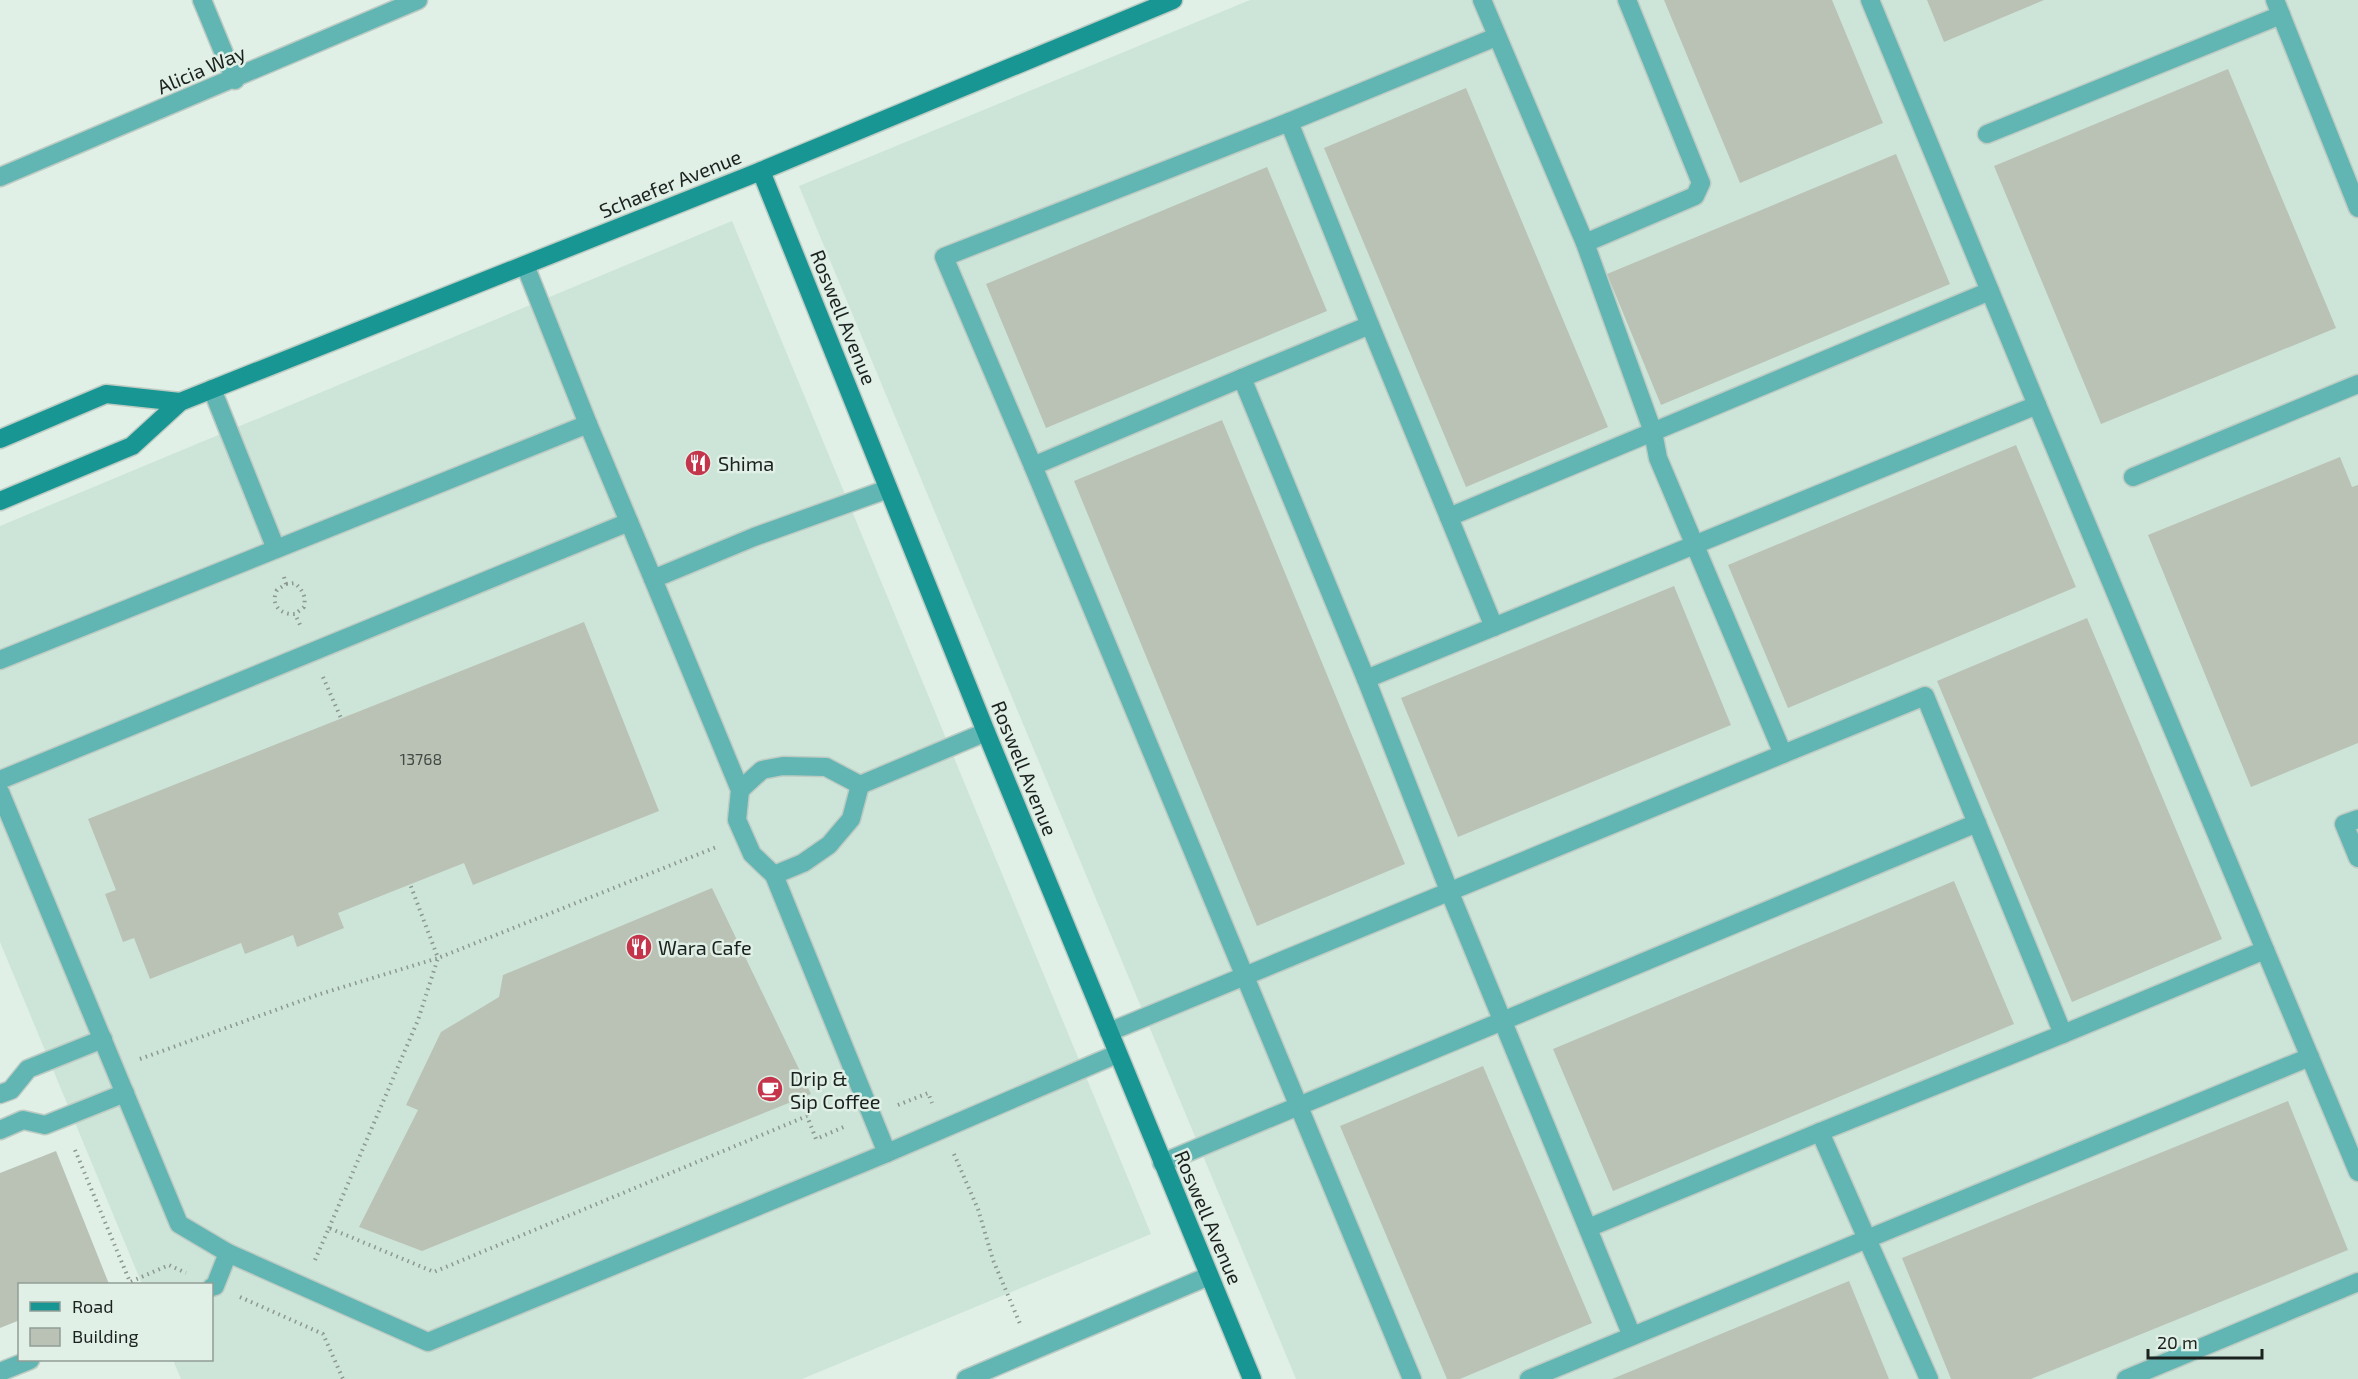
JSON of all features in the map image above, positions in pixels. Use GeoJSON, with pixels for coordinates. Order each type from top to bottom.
{"type":"FeatureCollection","features":[{"type":"Feature","properties":{"kind":"main road","name":"Schaefer Avenue"},"geometry":{"type":"LineString","coordinates":[[0,501],[132,446],[180,402],[761,171],[1173,0]]}},
{"type":"Feature","properties":{"kind":"main road","name":"Roswell Avenue"},"geometry":{"type":"LineString","coordinates":[[761,171],[986,732],[1252,1379]]}},
{"type":"Feature","properties":{"kind":"main road","name":"Schaefer Avenue"},"geometry":{"type":"LineString","coordinates":[[0,439],[106,394],[180,402]]}},
{"type":"Feature","properties":{"kind":"street"},"geometry":{"type":"LineString","coordinates":[[202,0],[235,80]]}},
{"type":"Feature","properties":{"kind":"street","name":"Alicia Way"},"geometry":{"type":"LineString","coordinates":[[0,177],[235,80],[418,0]]}},
{"type":"Feature","properties":{"kind":"street"},"geometry":{"type":"LineString","coordinates":[[1482,0],[1585,243],[1653,432],[1658,458],[1783,754]]}},
{"type":"Feature","properties":{"kind":"street"},"geometry":{"type":"LineString","coordinates":[[1585,243],[1695,196],[1701,183],[1628,0]]}},
{"type":"Feature","properties":{"kind":"street"},"geometry":{"type":"LineString","coordinates":[[1870,0],[2358,1172]]}},
{"type":"Feature","properties":{"kind":"street"},"geometry":{"type":"LineString","coordinates":[[1988,134],[2278,8],[2358,208]]}},
{"type":"Feature","properties":{"kind":"street"},"geometry":{"type":"LineString","coordinates":[[1412,1379],[944,257],[1289,122],[1497,37]]}},
{"type":"Feature","properties":{"kind":"street"},"geometry":{"type":"LineString","coordinates":[[1289,122],[1494,627]]}},
{"type":"Feature","properties":{"kind":"street"},"geometry":{"type":"LineString","coordinates":[[525,265],[588,424],[740,790],[738,820],[744,836],[752,854],[774,875],[887,1153]]}},
{"type":"Feature","properties":{"kind":"street"},"geometry":{"type":"LineString","coordinates":[[1449,517],[1990,291]]}},
{"type":"Feature","properties":{"kind":"street"},"geometry":{"type":"LineString","coordinates":[[1033,466],[1370,325]]}},
{"type":"Feature","properties":{"kind":"street"},"geometry":{"type":"LineString","coordinates":[[1242,378],[1366,679],[1449,893],[1632,1336]]}},
{"type":"Feature","properties":{"kind":"street"},"geometry":{"type":"LineString","coordinates":[[2133,477],[2358,384]]}},
{"type":"Feature","properties":{"kind":"street"},"geometry":{"type":"LineString","coordinates":[[212,389],[276,549]]}},
{"type":"Feature","properties":{"kind":"street"},"geometry":{"type":"LineString","coordinates":[[1366,679],[2037,405]]}},
{"type":"Feature","properties":{"kind":"street"},"geometry":{"type":"LineString","coordinates":[[0,660],[588,424]]}},
{"type":"Feature","properties":{"kind":"street"},"geometry":{"type":"LineString","coordinates":[[653,579],[754,537],[888,489]]}},
{"type":"Feature","properties":{"kind":"street"},"geometry":{"type":"LineString","coordinates":[[0,780],[629,522]]}},
{"type":"Feature","properties":{"kind":"street"},"geometry":{"type":"LineString","coordinates":[[1108,1032],[1925,696],[2063,1034]]}},
{"type":"Feature","properties":{"kind":"street"},"geometry":{"type":"LineString","coordinates":[[860,785],[986,732]]}},
{"type":"Feature","properties":{"kind":"street"},"geometry":{"type":"LineString","coordinates":[[740,790],[762,771],[783,765],[826,767],[860,785]]}},
{"type":"Feature","properties":{"kind":"street"},"geometry":{"type":"LineString","coordinates":[[774,875],[803,863],[829,845],[851,819],[860,785]]}},
{"type":"Feature","properties":{"kind":"street"},"geometry":{"type":"LineString","coordinates":[[0,792],[179,1224],[228,1252],[428,1342],[887,1153],[1117,1054]]}},
{"type":"Feature","properties":{"kind":"street"},"geometry":{"type":"LineString","coordinates":[[2358,819],[2344,824],[2358,858]]}},
{"type":"Feature","properties":{"kind":"street"},"geometry":{"type":"LineString","coordinates":[[1162,1163],[1977,823]]}},
{"type":"Feature","properties":{"kind":"street"},"geometry":{"type":"LineString","coordinates":[[1588,1228],[2265,950]]}},
{"type":"Feature","properties":{"kind":"street"},"geometry":{"type":"LineString","coordinates":[[23,1119],[6,1092],[28,1069],[102,1039]]}},
{"type":"Feature","properties":{"kind":"street"},"geometry":{"type":"LineString","coordinates":[[1528,1379],[2310,1057]]}},
{"type":"Feature","properties":{"kind":"street"},"geometry":{"type":"LineString","coordinates":[[0,1130],[23,1119],[45,1125],[125,1093]]}},
{"type":"Feature","properties":{"kind":"street"},"geometry":{"type":"LineString","coordinates":[[1820,1132],[1929,1379]]}},
{"type":"Feature","properties":{"kind":"street"},"geometry":{"type":"LineString","coordinates":[[213,1287],[228,1252]]}},
{"type":"Feature","properties":{"kind":"street"},"geometry":{"type":"LineString","coordinates":[[966,1379],[1209,1276]]}},
{"type":"Feature","properties":{"kind":"street"},"geometry":{"type":"LineString","coordinates":[[2126,1379],[2358,1282]]}},
{"type":"Feature","properties":{"kind":"street"},"geometry":{"type":"LineString","coordinates":[[0,1371],[25,1361]]}},
{"type":"Feature","properties":{"kind":"path"},"geometry":{"type":"LineString","coordinates":[[286,584],[295,583],[303,590],[304,607],[295,614]]}},
{"type":"Feature","properties":{"kind":"path"},"geometry":{"type":"LineString","coordinates":[[114,1068],[317,995],[438,958],[744,836]]}},
{"type":"Feature","properties":{"kind":"path"},"geometry":{"type":"LineString","coordinates":[[329,1228],[418,1020],[438,958],[410,884]]}},
{"type":"Feature","properties":{"kind":"shaded area"},"geometry":{"type":"Polygon","coordinates":[[[1250,0],[2358,0],[2358,1379],[1296,1379],[799,186],[1250,0]]]}},
{"type":"Feature","properties":{"kind":"shaded area"},"geometry":{"type":"Polygon","coordinates":[[[732,221],[1151,1234],[802,1379],[181,1379],[173,1361],[213,1361],[213,1283],[142,1283],[0,942],[0,526],[732,221]]]}},
{"type":"Feature","properties":{"kind":"building"},"geometry":{"type":"Polygon","coordinates":[[[1664,0],[1832,0],[1883,123],[1740,183],[1664,0]]]}},
{"type":"Feature","properties":{"kind":"building"},"geometry":{"type":"Polygon","coordinates":[[[1927,0],[2044,0],[1944,42],[1927,0]]]}},
{"type":"Feature","properties":{"kind":"building"},"geometry":{"type":"Polygon","coordinates":[[[2228,69],[2336,328],[2101,424],[1994,166],[2228,69]]]}},
{"type":"Feature","properties":{"kind":"building"},"geometry":{"type":"Polygon","coordinates":[[[1466,88],[1608,427],[1466,487],[1324,148],[1466,88]]]}},
{"type":"Feature","properties":{"kind":"building"},"geometry":{"type":"Polygon","coordinates":[[[1896,154],[1950,284],[1661,405],[1607,274],[1896,154]]]}},
{"type":"Feature","properties":{"kind":"building"},"geometry":{"type":"Polygon","coordinates":[[[1267,167],[1327,311],[1046,428],[986,284],[1267,167]]]}},
{"type":"Feature","properties":{"kind":"building"},"geometry":{"type":"Polygon","coordinates":[[[1222,420],[1405,864],[1257,926],[1074,481],[1222,420]]]}},
{"type":"Feature","properties":{"kind":"building"},"geometry":{"type":"Polygon","coordinates":[[[2016,445],[2076,587],[1788,708],[1728,565],[2016,445]]]}},
{"type":"Feature","properties":{"kind":"building"},"geometry":{"type":"Polygon","coordinates":[[[2340,457],[2352,487],[2358,485],[2358,743],[2251,787],[2148,535],[2340,457]]]}},
{"type":"Feature","properties":{"kind":"building"},"geometry":{"type":"Polygon","coordinates":[[[1674,586],[1731,725],[1458,837],[1401,698],[1674,586]]]}},
{"type":"Feature","properties":{"kind":"building"},"geometry":{"type":"Polygon","coordinates":[[[2087,618],[2222,939],[2072,1002],[1937,681],[2087,618]]]}},
{"type":"Feature","properties":{"kind":"building"},"geometry":{"type":"Polygon","coordinates":[[[584,622],[659,811],[473,885],[464,863],[338,913],[344,928],[297,947],[293,935],[245,954],[241,943],[150,979],[134,938],[123,942],[105,894],[116,890],[88,819],[584,622]]]}},
{"type":"Feature","properties":{"kind":"building"},"geometry":{"type":"Polygon","coordinates":[[[1954,881],[2014,1024],[1613,1191],[1553,1049],[1954,881]]]}},
{"type":"Feature","properties":{"kind":"building"},"geometry":{"type":"Polygon","coordinates":[[[712,888],[811,1094],[422,1251],[359,1227],[418,1110],[406,1105],[441,1032],[499,997],[503,975],[712,888]]]}},
{"type":"Feature","properties":{"kind":"building"},"geometry":{"type":"Polygon","coordinates":[[[1483,1066],[1592,1323],[1460,1379],[1447,1379],[1340,1126],[1483,1066]]]}},
{"type":"Feature","properties":{"kind":"building"},"geometry":{"type":"Polygon","coordinates":[[[2288,1101],[2348,1250],[2031,1379],[1951,1379],[1902,1258],[2288,1101]]]}},
{"type":"Feature","properties":{"kind":"building"},"geometry":{"type":"Polygon","coordinates":[[[56,1151],[109,1283],[18,1283],[18,1321],[0,1328],[0,1173],[56,1151]]]}},
{"type":"Feature","properties":{"kind":"building"},"geometry":{"type":"Polygon","coordinates":[[[1849,1281],[1889,1379],[1612,1379],[1849,1281]]]}},
{"type":"Feature","properties":{"kind":"place","name":"Shima"},"geometry":{"type":"Point","coordinates":[698,463]}},
{"type":"Feature","properties":{"kind":"place","name":"Wara Cafe"},"geometry":{"type":"Point","coordinates":[639,947]}},
{"type":"Feature","properties":{"kind":"place","name":"Drip & Sip Coffee"},"geometry":{"type":"Point","coordinates":[770,1089]}}]}
